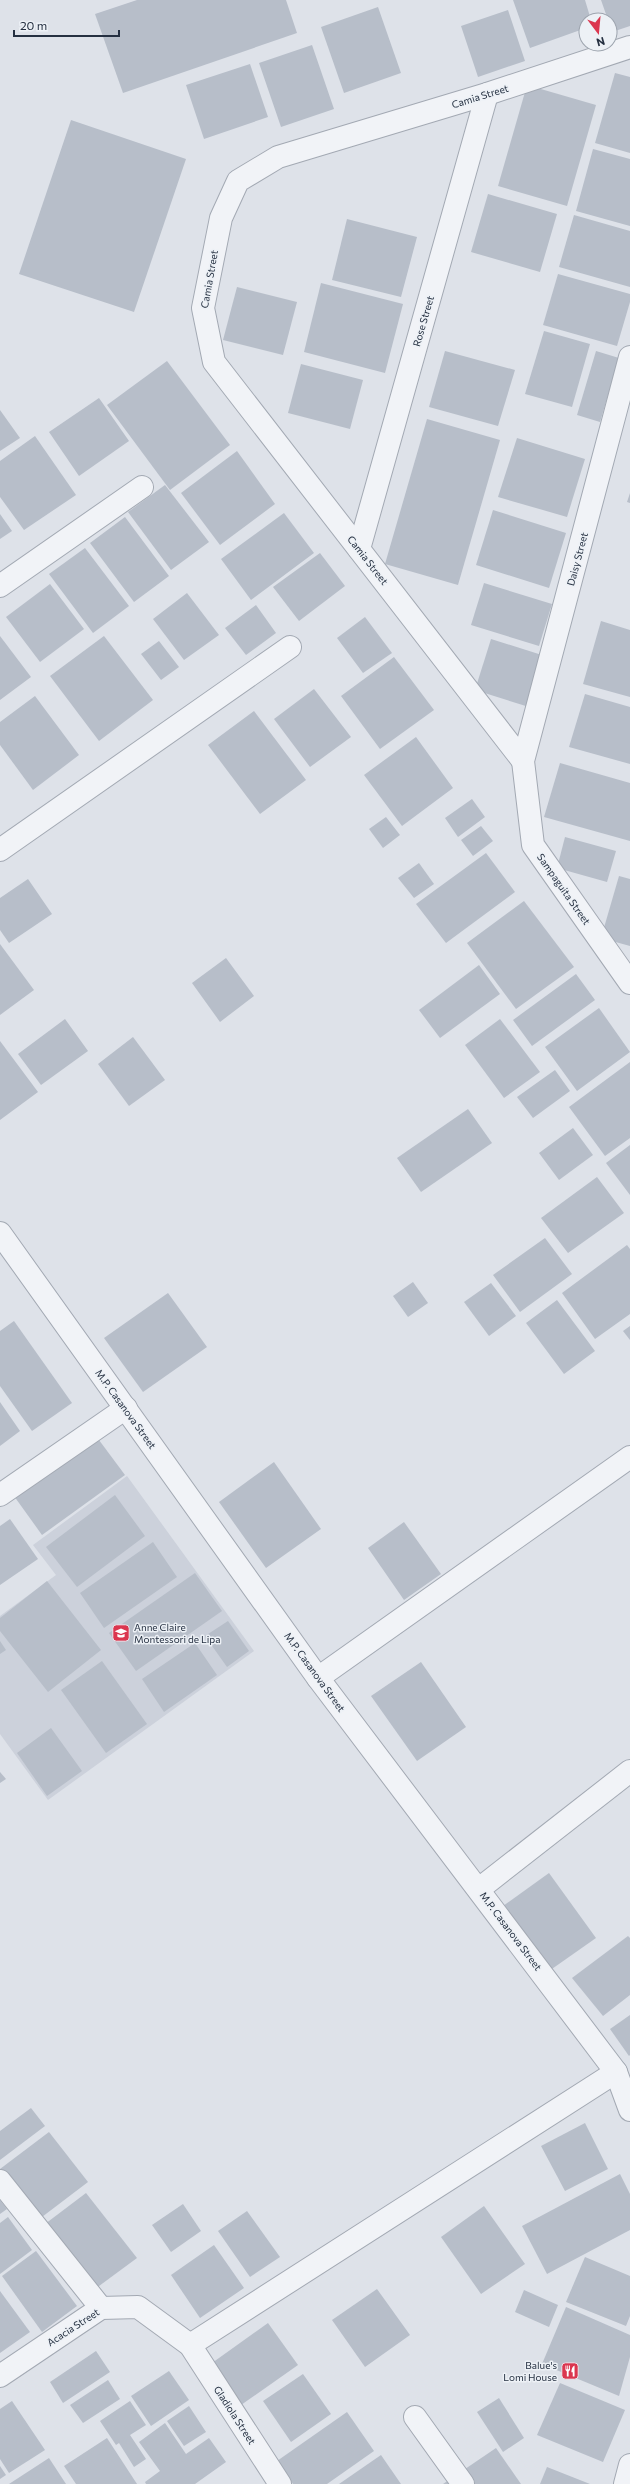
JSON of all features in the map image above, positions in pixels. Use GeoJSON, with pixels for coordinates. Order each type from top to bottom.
{"type":"FeatureCollection","features":[{"type":"Feature","properties":{"kind":"street","name":"Camia Street"},"geometry":{"type":"LineString","coordinates":[[523,761],[214,362],[203,308],[220,218],[238,181],[278,157],[487,94],[630,47]]}},
{"type":"Feature","properties":{"kind":"street","name":"Rose Street"},"geometry":{"type":"LineString","coordinates":[[359,549],[487,94]]}},
{"type":"Feature","properties":{"kind":"street","name":"Daisy Street"},"geometry":{"type":"LineString","coordinates":[[523,761],[630,357]]}},
{"type":"Feature","properties":{"kind":"street"},"geometry":{"type":"LineString","coordinates":[[0,586],[142,487]]}},
{"type":"Feature","properties":{"kind":"street"},"geometry":{"type":"LineString","coordinates":[[0,850],[290,647]]}},
{"type":"Feature","properties":{"kind":"street","name":"Sampaguita Street"},"geometry":{"type":"LineString","coordinates":[[523,761],[533,846],[630,983]]}},
{"type":"Feature","properties":{"kind":"street","name":"M.P. Casanova Street"},"geometry":{"type":"LineString","coordinates":[[0,1233],[318,1678],[616,2072],[630,2110]]}},
{"type":"Feature","properties":{"kind":"street"},"geometry":{"type":"LineString","coordinates":[[0,1495],[126,1408]]}},
{"type":"Feature","properties":{"kind":"street"},"geometry":{"type":"LineString","coordinates":[[318,1678],[630,1457]]}},
{"type":"Feature","properties":{"kind":"street"},"geometry":{"type":"LineString","coordinates":[[479,1889],[630,1771]]}},
{"type":"Feature","properties":{"kind":"street"},"geometry":{"type":"LineString","coordinates":[[190,2345],[616,2072]]}},
{"type":"Feature","properties":{"kind":"street"},"geometry":{"type":"LineString","coordinates":[[0,2181],[101,2308]]}},
{"type":"Feature","properties":{"kind":"street","name":"Acacia Street"},"geometry":{"type":"LineString","coordinates":[[0,2376],[101,2308],[138,2307],[190,2345]]}},
{"type":"Feature","properties":{"kind":"street","name":"Gladiola Street"},"geometry":{"type":"LineString","coordinates":[[190,2345],[270,2481]]}},
{"type":"Feature","properties":{"kind":"street"},"geometry":{"type":"LineString","coordinates":[[415,2417],[463,2484]]}},
{"type":"Feature","properties":{"kind":"street"},"geometry":{"type":"LineString","coordinates":[[625,2484],[630,2465]]}},
{"type":"Feature","properties":{"kind":"shaded area","name":"Anne Claire Montessori de Lipa"},"geometry":{"type":"Polygon","coordinates":[[[127,1476],[254,1651],[48,1800],[0,1734],[0,1616],[56,1575],[33,1545],[127,1476]]]}},
{"type":"Feature","properties":{"kind":"building"},"geometry":{"type":"Polygon","coordinates":[[[137,0],[286,0],[297,33],[123,93],[95,14],[137,0]]]}},
{"type":"Feature","properties":{"kind":"building"},"geometry":{"type":"Polygon","coordinates":[[[513,0],[585,0],[589,12],[578,12],[578,31],[530,48],[513,0]]]}},
{"type":"Feature","properties":{"kind":"building"},"geometry":{"type":"Polygon","coordinates":[[[601,0],[630,0],[630,26],[618,30],[618,12],[605,12],[601,0]]]}},
{"type":"Feature","properties":{"kind":"building"},"geometry":{"type":"Polygon","coordinates":[[[378,7],[401,73],[344,93],[321,27],[378,7]]]}},
{"type":"Feature","properties":{"kind":"building"},"geometry":{"type":"Polygon","coordinates":[[[508,10],[525,61],[478,77],[461,26],[508,10]]]}},
{"type":"Feature","properties":{"kind":"building"},"geometry":{"type":"Polygon","coordinates":[[[312,45],[334,109],[281,127],[259,63],[312,45]]]}},
{"type":"Feature","properties":{"kind":"building"},"geometry":{"type":"Polygon","coordinates":[[[250,64],[268,117],[204,139],[186,85],[250,64]]]}},
{"type":"Feature","properties":{"kind":"building"},"geometry":{"type":"Polygon","coordinates":[[[615,73],[630,77],[630,153],[595,143],[615,73]]]}},
{"type":"Feature","properties":{"kind":"building"},"geometry":{"type":"Polygon","coordinates":[[[527,85],[596,105],[567,206],[498,186],[527,85]]]}},
{"type":"Feature","properties":{"kind":"building"},"geometry":{"type":"Polygon","coordinates":[[[71,120],[186,159],[134,312],[19,274],[71,120]]]}},
{"type":"Feature","properties":{"kind":"building"},"geometry":{"type":"Polygon","coordinates":[[[593,149],[630,159],[630,226],[576,211],[593,149]]]}},
{"type":"Feature","properties":{"kind":"building"},"geometry":{"type":"Polygon","coordinates":[[[488,194],[557,214],[540,272],[471,252],[488,194]]]}},
{"type":"Feature","properties":{"kind":"building"},"geometry":{"type":"Polygon","coordinates":[[[574,215],[630,231],[630,287],[559,267],[574,215]]]}},
{"type":"Feature","properties":{"kind":"building"},"geometry":{"type":"Polygon","coordinates":[[[347,219],[417,237],[401,297],[332,280],[347,219]]]}},
{"type":"Feature","properties":{"kind":"building"},"geometry":{"type":"Polygon","coordinates":[[[558,274],[630,294],[630,302],[617,346],[543,325],[558,274]]]}},
{"type":"Feature","properties":{"kind":"building"},"geometry":{"type":"Polygon","coordinates":[[[321,283],[403,304],[385,373],[304,352],[321,283]]]}},
{"type":"Feature","properties":{"kind":"building"},"geometry":{"type":"Polygon","coordinates":[[[237,287],[297,302],[283,355],[223,340],[237,287]]]}},
{"type":"Feature","properties":{"kind":"building"},"geometry":{"type":"Polygon","coordinates":[[[544,331],[590,344],[572,407],[525,394],[544,331]]]}},
{"type":"Feature","properties":{"kind":"building"},"geometry":{"type":"Polygon","coordinates":[[[445,351],[515,370],[498,426],[429,407],[445,351]]]}},
{"type":"Feature","properties":{"kind":"building"},"geometry":{"type":"Polygon","coordinates":[[[596,351],[619,358],[600,422],[577,415],[596,351]]]}},
{"type":"Feature","properties":{"kind":"building"},"geometry":{"type":"Polygon","coordinates":[[[167,361],[230,445],[170,490],[107,405],[167,361]]]}},
{"type":"Feature","properties":{"kind":"building"},"geometry":{"type":"Polygon","coordinates":[[[301,364],[363,380],[350,429],[288,413],[301,364]]]}},
{"type":"Feature","properties":{"kind":"building"},"geometry":{"type":"Polygon","coordinates":[[[99,398],[129,441],[79,476],[49,432],[99,398]]]}},
{"type":"Feature","properties":{"kind":"building"},"geometry":{"type":"Polygon","coordinates":[[[0,410],[20,438],[0,451],[0,410]]]}},
{"type":"Feature","properties":{"kind":"building"},"geometry":{"type":"Polygon","coordinates":[[[427,419],[500,440],[458,585],[385,564],[427,419]]]}},
{"type":"Feature","properties":{"kind":"building"},"geometry":{"type":"Polygon","coordinates":[[[35,436],[76,495],[24,530],[0,497],[0,461],[35,436]]]}},
{"type":"Feature","properties":{"kind":"building"},"geometry":{"type":"Polygon","coordinates":[[[517,438],[585,459],[567,517],[498,497],[517,438]]]}},
{"type":"Feature","properties":{"kind":"building"},"geometry":{"type":"Polygon","coordinates":[[[237,451],[275,504],[220,545],[181,493],[237,451]]]}},
{"type":"Feature","properties":{"kind":"building"},"geometry":{"type":"Polygon","coordinates":[[[165,485],[209,542],[171,570],[128,512],[165,485]]]}},
{"type":"Feature","properties":{"kind":"building"},"geometry":{"type":"Polygon","coordinates":[[[630,493],[630,503],[627,502],[630,493]]]}},
{"type":"Feature","properties":{"kind":"building"},"geometry":{"type":"Polygon","coordinates":[[[493,510],[566,533],[549,588],[476,565],[493,510]]]}},
{"type":"Feature","properties":{"kind":"building"},"geometry":{"type":"Polygon","coordinates":[[[284,513],[314,553],[251,600],[221,559],[284,513]]]}},
{"type":"Feature","properties":{"kind":"building"},"geometry":{"type":"Polygon","coordinates":[[[0,514],[12,531],[0,539],[0,514]]]}},
{"type":"Feature","properties":{"kind":"building"},"geometry":{"type":"Polygon","coordinates":[[[125,517],[169,576],[134,602],[90,543],[125,517]]]}},
{"type":"Feature","properties":{"kind":"building"},"geometry":{"type":"Polygon","coordinates":[[[85,548],[129,606],[93,633],[49,574],[85,548]]]}},
{"type":"Feature","properties":{"kind":"building"},"geometry":{"type":"Polygon","coordinates":[[[320,553],[345,586],[299,621],[273,587],[320,553]]]}},
{"type":"Feature","properties":{"kind":"building"},"geometry":{"type":"Polygon","coordinates":[[[484,583],[552,604],[539,646],[471,625],[484,583]]]}},
{"type":"Feature","properties":{"kind":"building"},"geometry":{"type":"Polygon","coordinates":[[[50,584],[84,629],[40,662],[6,617],[50,584]]]}},
{"type":"Feature","properties":{"kind":"building"},"geometry":{"type":"Polygon","coordinates":[[[187,593],[219,635],[184,660],[153,619],[187,593]]]}},
{"type":"Feature","properties":{"kind":"building"},"geometry":{"type":"Polygon","coordinates":[[[256,605],[276,633],[246,655],[225,628],[256,605]]]}},
{"type":"Feature","properties":{"kind":"building"},"geometry":{"type":"Polygon","coordinates":[[[365,617],[392,653],[363,673],[337,638],[365,617]]]}},
{"type":"Feature","properties":{"kind":"building"},"geometry":{"type":"Polygon","coordinates":[[[601,621],[630,630],[630,697],[583,684],[601,621]]]}},
{"type":"Feature","properties":{"kind":"building"},"geometry":{"type":"Polygon","coordinates":[[[0,636],[31,677],[0,700],[0,636]]]}},
{"type":"Feature","properties":{"kind":"building"},"geometry":{"type":"Polygon","coordinates":[[[104,636],[153,700],[99,741],[50,676],[104,636]]]}},
{"type":"Feature","properties":{"kind":"building"},"geometry":{"type":"Polygon","coordinates":[[[491,639],[545,656],[529,707],[475,690],[491,639]]]}},
{"type":"Feature","properties":{"kind":"building"},"geometry":{"type":"Polygon","coordinates":[[[159,641],[179,667],[161,680],[141,654],[159,641]]]}},
{"type":"Feature","properties":{"kind":"building"},"geometry":{"type":"Polygon","coordinates":[[[394,657],[434,710],[380,749],[341,696],[394,657]]]}},
{"type":"Feature","properties":{"kind":"building"},"geometry":{"type":"Polygon","coordinates":[[[314,689],[351,737],[310,767],[274,719],[314,689]]]}},
{"type":"Feature","properties":{"kind":"building"},"geometry":{"type":"Polygon","coordinates":[[[585,694],[630,707],[630,764],[569,747],[585,694]]]}},
{"type":"Feature","properties":{"kind":"building"},"geometry":{"type":"Polygon","coordinates":[[[35,696],[79,755],[33,790],[0,745],[0,722],[35,696]]]}},
{"type":"Feature","properties":{"kind":"building"},"geometry":{"type":"Polygon","coordinates":[[[254,711],[306,780],[260,814],[208,745],[254,711]]]}},
{"type":"Feature","properties":{"kind":"building"},"geometry":{"type":"Polygon","coordinates":[[[416,737],[453,788],[402,826],[364,775],[416,737]]]}},
{"type":"Feature","properties":{"kind":"building"},"geometry":{"type":"Polygon","coordinates":[[[560,763],[630,783],[630,841],[544,817],[560,763]]]}},
{"type":"Feature","properties":{"kind":"building"},"geometry":{"type":"Polygon","coordinates":[[[472,799],[485,817],[458,837],[445,818],[472,799]]]}},
{"type":"Feature","properties":{"kind":"building"},"geometry":{"type":"Polygon","coordinates":[[[386,817],[400,835],[383,848],[369,829],[386,817]]]}},
{"type":"Feature","properties":{"kind":"building"},"geometry":{"type":"Polygon","coordinates":[[[481,826],[493,841],[473,856],[461,840],[481,826]]]}},
{"type":"Feature","properties":{"kind":"building"},"geometry":{"type":"Polygon","coordinates":[[[565,837],[616,851],[607,882],[557,868],[565,837]]]}},
{"type":"Feature","properties":{"kind":"building"},"geometry":{"type":"Polygon","coordinates":[[[486,853],[515,892],[446,943],[416,904],[486,853]]]}},
{"type":"Feature","properties":{"kind":"building"},"geometry":{"type":"Polygon","coordinates":[[[419,863],[434,884],[414,898],[398,878],[419,863]]]}},
{"type":"Feature","properties":{"kind":"building"},"geometry":{"type":"Polygon","coordinates":[[[619,876],[630,879],[630,946],[601,938],[619,876]]]}},
{"type":"Feature","properties":{"kind":"building"},"geometry":{"type":"Polygon","coordinates":[[[28,879],[52,914],[9,943],[0,930],[0,898],[28,879]]]}},
{"type":"Feature","properties":{"kind":"building"},"geometry":{"type":"Polygon","coordinates":[[[524,901],[574,967],[516,1009],[467,943],[524,901]]]}},
{"type":"Feature","properties":{"kind":"building"},"geometry":{"type":"Polygon","coordinates":[[[0,944],[34,990],[0,1015],[0,944]]]}},
{"type":"Feature","properties":{"kind":"building"},"geometry":{"type":"Polygon","coordinates":[[[226,958],[254,996],[220,1022],[192,983],[226,958]]]}},
{"type":"Feature","properties":{"kind":"building"},"geometry":{"type":"Polygon","coordinates":[[[479,965],[500,994],[440,1038],[419,1010],[479,965]]]}},
{"type":"Feature","properties":{"kind":"building"},"geometry":{"type":"Polygon","coordinates":[[[576,974],[595,1000],[532,1046],[513,1020],[576,974]]]}},
{"type":"Feature","properties":{"kind":"building"},"geometry":{"type":"Polygon","coordinates":[[[599,1008],[630,1052],[577,1091],[545,1047],[599,1008]]]}},
{"type":"Feature","properties":{"kind":"building"},"geometry":{"type":"Polygon","coordinates":[[[65,1019],[88,1051],[41,1085],[18,1054],[65,1019]]]}},
{"type":"Feature","properties":{"kind":"building"},"geometry":{"type":"Polygon","coordinates":[[[500,1019],[540,1072],[504,1098],[465,1045],[500,1019]]]}},
{"type":"Feature","properties":{"kind":"building"},"geometry":{"type":"Polygon","coordinates":[[[133,1037],[165,1080],[129,1106],[98,1064],[133,1037]]]}},
{"type":"Feature","properties":{"kind":"building"},"geometry":{"type":"Polygon","coordinates":[[[0,1041],[38,1092],[0,1120],[0,1041]]]}},
{"type":"Feature","properties":{"kind":"building"},"geometry":{"type":"Polygon","coordinates":[[[630,1062],[630,1138],[605,1156],[569,1107],[630,1062]]]}},
{"type":"Feature","properties":{"kind":"building"},"geometry":{"type":"Polygon","coordinates":[[[555,1070],[570,1091],[533,1118],[517,1097],[555,1070]]]}},
{"type":"Feature","properties":{"kind":"building"},"geometry":{"type":"Polygon","coordinates":[[[468,1109],[492,1143],[421,1192],[397,1158],[468,1109]]]}},
{"type":"Feature","properties":{"kind":"building"},"geometry":{"type":"Polygon","coordinates":[[[573,1128],[593,1155],[559,1180],[539,1153],[573,1128]]]}},
{"type":"Feature","properties":{"kind":"building"},"geometry":{"type":"Polygon","coordinates":[[[630,1145],[630,1195],[606,1163],[630,1145]]]}},
{"type":"Feature","properties":{"kind":"building"},"geometry":{"type":"Polygon","coordinates":[[[597,1177],[624,1213],[568,1253],[541,1218],[597,1177]]]}},
{"type":"Feature","properties":{"kind":"building"},"geometry":{"type":"Polygon","coordinates":[[[545,1238],[572,1274],[520,1312],[493,1275],[545,1238]]]}},
{"type":"Feature","properties":{"kind":"building"},"geometry":{"type":"Polygon","coordinates":[[[627,1245],[630,1249],[630,1314],[595,1339],[562,1293],[627,1245]]]}},
{"type":"Feature","properties":{"kind":"building"},"geometry":{"type":"Polygon","coordinates":[[[413,1282],[428,1303],[408,1317],[393,1296],[413,1282]]]}},
{"type":"Feature","properties":{"kind":"building"},"geometry":{"type":"Polygon","coordinates":[[[491,1283],[516,1316],[489,1336],[464,1302],[491,1283]]]}},
{"type":"Feature","properties":{"kind":"building"},"geometry":{"type":"Polygon","coordinates":[[[168,1293],[207,1347],[143,1392],[104,1338],[168,1293]]]}},
{"type":"Feature","properties":{"kind":"building"},"geometry":{"type":"Polygon","coordinates":[[[557,1300],[595,1351],[564,1374],[526,1323],[557,1300]]]}},
{"type":"Feature","properties":{"kind":"building"},"geometry":{"type":"Polygon","coordinates":[[[14,1321],[72,1403],[32,1431],[0,1386],[0,1331],[14,1321]]]}},
{"type":"Feature","properties":{"kind":"building"},"geometry":{"type":"Polygon","coordinates":[[[630,1326],[630,1340],[623,1331],[630,1326]]]}},
{"type":"Feature","properties":{"kind":"building"},"geometry":{"type":"Polygon","coordinates":[[[0,1402],[20,1431],[0,1446],[0,1402]]]}},
{"type":"Feature","properties":{"kind":"building"},"geometry":{"type":"Polygon","coordinates":[[[96,1436],[125,1475],[42,1535],[14,1496],[96,1436]]]}},
{"type":"Feature","properties":{"kind":"building"},"geometry":{"type":"Polygon","coordinates":[[[274,1462],[321,1529],[266,1568],[219,1502],[274,1462]]]}},
{"type":"Feature","properties":{"kind":"building"},"geometry":{"type":"Polygon","coordinates":[[[115,1495],[145,1536],[77,1587],[46,1547],[115,1495]]]}},
{"type":"Feature","properties":{"kind":"building"},"geometry":{"type":"Polygon","coordinates":[[[10,1519],[38,1559],[0,1585],[0,1526],[10,1519]]]}},
{"type":"Feature","properties":{"kind":"building"},"geometry":{"type":"Polygon","coordinates":[[[404,1522],[441,1574],[404,1600],[368,1548],[404,1522]]]}},
{"type":"Feature","properties":{"kind":"building"},"geometry":{"type":"Polygon","coordinates":[[[153,1542],[177,1577],[104,1628],[80,1593],[153,1542]]]}},
{"type":"Feature","properties":{"kind":"building"},"geometry":{"type":"Polygon","coordinates":[[[195,1573],[222,1611],[136,1671],[109,1633],[195,1573]]]}},
{"type":"Feature","properties":{"kind":"building"},"geometry":{"type":"Polygon","coordinates":[[[47,1581],[101,1650],[48,1692],[0,1631],[0,1618],[47,1581]]]}},
{"type":"Feature","properties":{"kind":"building"},"geometry":{"type":"Polygon","coordinates":[[[228,1621],[249,1651],[227,1667],[205,1636],[228,1621]]]}},
{"type":"Feature","properties":{"kind":"building"},"geometry":{"type":"Polygon","coordinates":[[[0,1641],[6,1650],[0,1654],[0,1641]]]}},
{"type":"Feature","properties":{"kind":"building"},"geometry":{"type":"Polygon","coordinates":[[[195,1643],[217,1675],[164,1712],[142,1679],[195,1643]]]}},
{"type":"Feature","properties":{"kind":"building"},"geometry":{"type":"Polygon","coordinates":[[[102,1661],[147,1724],[106,1753],[61,1690],[102,1661]]]}},
{"type":"Feature","properties":{"kind":"building"},"geometry":{"type":"Polygon","coordinates":[[[421,1662],[466,1727],[417,1761],[371,1696],[421,1662]]]}},
{"type":"Feature","properties":{"kind":"building"},"geometry":{"type":"Polygon","coordinates":[[[51,1728],[82,1771],[47,1796],[17,1753],[51,1728]]]}},
{"type":"Feature","properties":{"kind":"building"},"geometry":{"type":"Polygon","coordinates":[[[0,1772],[6,1779],[0,1783],[0,1772]]]}},
{"type":"Feature","properties":{"kind":"building"},"geometry":{"type":"Polygon","coordinates":[[[549,1873],[596,1938],[549,1971],[503,1906],[549,1873]]]}},
{"type":"Feature","properties":{"kind":"building"},"geometry":{"type":"Polygon","coordinates":[[[628,1936],[630,1938],[630,1995],[603,2016],[572,1978],[628,1936]]]}},
{"type":"Feature","properties":{"kind":"building"},"geometry":{"type":"Polygon","coordinates":[[[630,2015],[630,2055],[629,2056],[610,2029],[630,2015]]]}},
{"type":"Feature","properties":{"kind":"building"},"geometry":{"type":"Polygon","coordinates":[[[31,2108],[45,2126],[0,2160],[0,2131],[31,2108]]]}},
{"type":"Feature","properties":{"kind":"building"},"geometry":{"type":"Polygon","coordinates":[[[585,2123],[608,2169],[565,2191],[541,2146],[585,2123]]]}},
{"type":"Feature","properties":{"kind":"building"},"geometry":{"type":"Polygon","coordinates":[[[49,2132],[88,2182],[38,2220],[0,2169],[49,2132]]]}},
{"type":"Feature","properties":{"kind":"building"},"geometry":{"type":"Polygon","coordinates":[[[620,2174],[630,2194],[630,2230],[547,2274],[522,2226],[620,2174]]]}},
{"type":"Feature","properties":{"kind":"building"},"geometry":{"type":"Polygon","coordinates":[[[86,2193],[137,2258],[95,2289],[45,2224],[86,2193]]]}},
{"type":"Feature","properties":{"kind":"building"},"geometry":{"type":"Polygon","coordinates":[[[0,2200],[7,2209],[0,2214],[0,2200]]]}},
{"type":"Feature","properties":{"kind":"building"},"geometry":{"type":"Polygon","coordinates":[[[183,2204],[201,2231],[171,2252],[152,2225],[183,2204]]]}},
{"type":"Feature","properties":{"kind":"building"},"geometry":{"type":"Polygon","coordinates":[[[484,2206],[525,2264],[481,2294],[441,2237],[484,2206]]]}},
{"type":"Feature","properties":{"kind":"building"},"geometry":{"type":"Polygon","coordinates":[[[247,2211],[280,2257],[250,2277],[218,2231],[247,2211]]]}},
{"type":"Feature","properties":{"kind":"building"},"geometry":{"type":"Polygon","coordinates":[[[8,2217],[32,2250],[0,2274],[0,2223],[8,2217]]]}},
{"type":"Feature","properties":{"kind":"building"},"geometry":{"type":"Polygon","coordinates":[[[214,2245],[244,2288],[200,2318],[171,2275],[214,2245]]]}},
{"type":"Feature","properties":{"kind":"building"},"geometry":{"type":"Polygon","coordinates":[[[36,2251],[77,2306],[42,2332],[2,2276],[36,2251]]]}},
{"type":"Feature","properties":{"kind":"building"},"geometry":{"type":"Polygon","coordinates":[[[585,2257],[630,2276],[630,2316],[626,2326],[566,2302],[585,2257]]]}},
{"type":"Feature","properties":{"kind":"building"},"geometry":{"type":"Polygon","coordinates":[[[377,2289],[410,2335],[365,2367],[332,2320],[377,2289]]]}},
{"type":"Feature","properties":{"kind":"building"},"geometry":{"type":"Polygon","coordinates":[[[524,2290],[558,2305],[549,2327],[515,2312],[524,2290]]]}},
{"type":"Feature","properties":{"kind":"building"},"geometry":{"type":"Polygon","coordinates":[[[0,2291],[30,2332],[0,2353],[0,2291]]]}},
{"type":"Feature","properties":{"kind":"building"},"geometry":{"type":"Polygon","coordinates":[[[566,2307],[630,2335],[630,2357],[619,2396],[542,2364],[566,2307]]]}},
{"type":"Feature","properties":{"kind":"building"},"geometry":{"type":"Polygon","coordinates":[[[268,2323],[298,2365],[241,2405],[212,2363],[268,2323]]]}},
{"type":"Feature","properties":{"kind":"building"},"geometry":{"type":"Polygon","coordinates":[[[96,2351],[110,2372],[63,2403],[50,2382],[96,2351]]]}},
{"type":"Feature","properties":{"kind":"building"},"geometry":{"type":"Polygon","coordinates":[[[169,2371],[189,2400],[151,2426],[131,2396],[169,2371]]]}},
{"type":"Feature","properties":{"kind":"building"},"geometry":{"type":"Polygon","coordinates":[[[303,2374],[331,2414],[291,2442],[263,2401],[303,2374]]]}},
{"type":"Feature","properties":{"kind":"building"},"geometry":{"type":"Polygon","coordinates":[[[108,2380],[120,2399],[83,2423],[70,2405],[108,2380]]]}},
{"type":"Feature","properties":{"kind":"building"},"geometry":{"type":"Polygon","coordinates":[[[560,2383],[625,2410],[603,2462],[537,2435],[560,2383]]]}},
{"type":"Feature","properties":{"kind":"building"},"geometry":{"type":"Polygon","coordinates":[[[499,2398],[524,2438],[503,2452],[477,2412],[499,2398]]]}},
{"type":"Feature","properties":{"kind":"building"},"geometry":{"type":"Polygon","coordinates":[[[12,2401],[45,2450],[9,2473],[0,2459],[0,2409],[12,2401]]]}},
{"type":"Feature","properties":{"kind":"building"},"geometry":{"type":"Polygon","coordinates":[[[130,2401],[146,2425],[130,2435],[146,2459],[134,2467],[119,2443],[116,2445],[100,2421],[130,2401]]]}},
{"type":"Feature","properties":{"kind":"building"},"geometry":{"type":"Polygon","coordinates":[[[189,2406],[206,2432],[184,2446],[167,2421],[189,2406]]]}},
{"type":"Feature","properties":{"kind":"building"},"geometry":{"type":"Polygon","coordinates":[[[347,2412],[374,2451],[327,2484],[293,2484],[277,2461],[347,2412]]]}},
{"type":"Feature","properties":{"kind":"building"},"geometry":{"type":"Polygon","coordinates":[[[165,2423],[186,2454],[209,2438],[226,2462],[195,2484],[146,2484],[145,2482],[160,2471],[139,2442],[165,2423]]]}},
{"type":"Feature","properties":{"kind":"building"},"geometry":{"type":"Polygon","coordinates":[[[107,2438],[137,2484],[76,2484],[64,2466],[107,2438]]]}},
{"type":"Feature","properties":{"kind":"building"},"geometry":{"type":"Polygon","coordinates":[[[496,2448],[521,2484],[443,2484],[496,2448]]]}},
{"type":"Feature","properties":{"kind":"building"},"geometry":{"type":"Polygon","coordinates":[[[381,2455],[401,2484],[339,2484],[381,2455]]]}},
{"type":"Feature","properties":{"kind":"building"},"geometry":{"type":"Polygon","coordinates":[[[49,2458],[66,2484],[9,2484],[49,2458]]]}},
{"type":"Feature","properties":{"kind":"building"},"geometry":{"type":"Polygon","coordinates":[[[0,2466],[6,2475],[0,2479],[0,2466]]]}},
{"type":"Feature","properties":{"kind":"building"},"geometry":{"type":"Polygon","coordinates":[[[547,2467],[590,2484],[540,2484],[547,2467]]]}},
{"type":"Feature","properties":{"kind":"place","name":"Anne Claire Montessori de Lipa"},"geometry":{"type":"Point","coordinates":[121,1633]}},
{"type":"Feature","properties":{"kind":"place","name":"Balue's Lomi House"},"geometry":{"type":"Point","coordinates":[570,2371]}}]}
